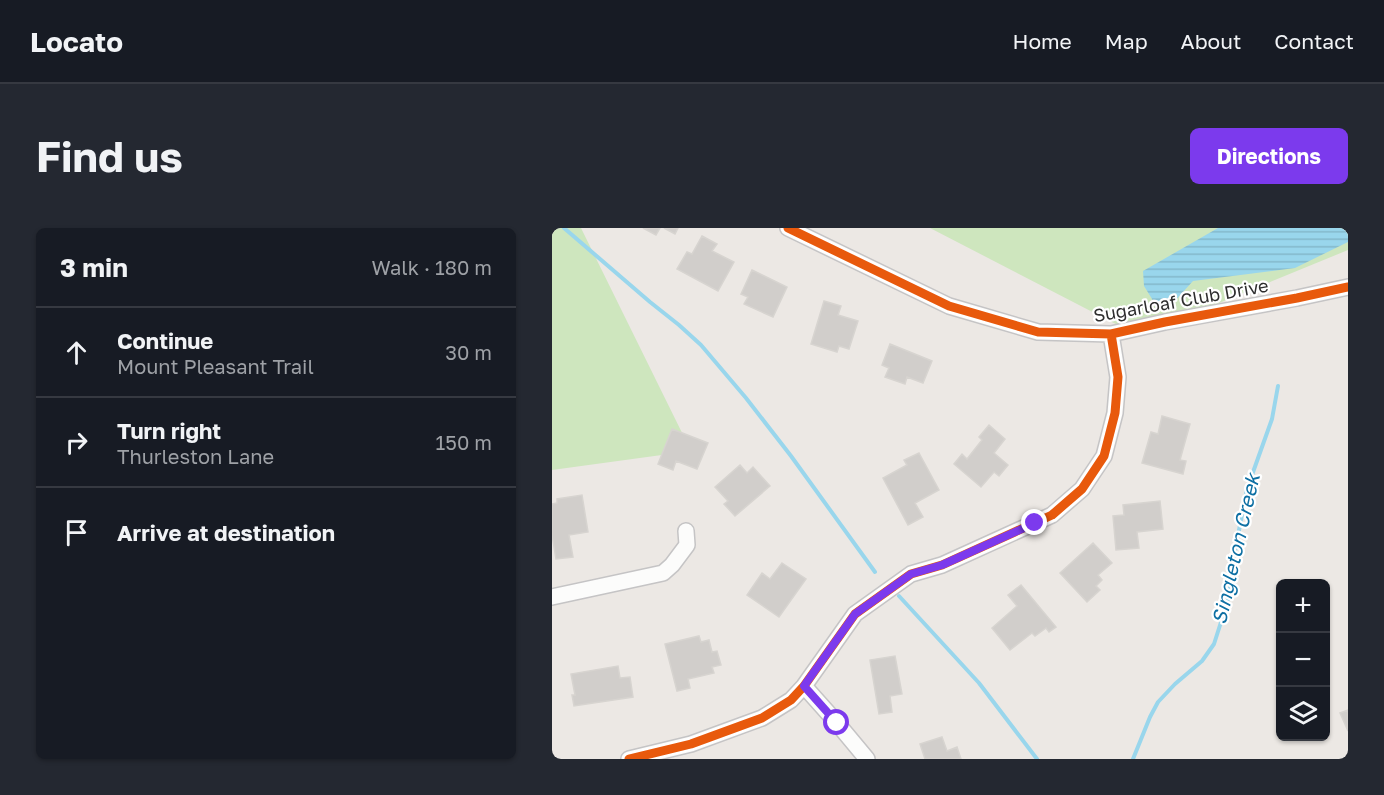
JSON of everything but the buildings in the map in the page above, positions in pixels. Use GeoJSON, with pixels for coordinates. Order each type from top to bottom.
{"type":"FeatureCollection","features":[{"type":"Feature","properties":{"kind":"street","name":"Sugarloaf Club Drive"},"geometry":{"type":"LineString","coordinates":[[788,228],[949,306],[1038,332],[1111,334],[1348,287]]}},
{"type":"Feature","properties":{"kind":"street"},"geometry":{"type":"LineString","coordinates":[[629,759],[691,744],[762,718],[791,700],[804,686],[855,614],[911,574],[942,565],[1052,515],[1082,489],[1104,456],[1116,413],[1118,377],[1111,334]]}},
{"type":"Feature","properties":{"kind":"street"},"geometry":{"type":"LineString","coordinates":[[552,597],[663,573],[672,566],[687,545],[686,531]]}},
{"type":"Feature","properties":{"kind":"street"},"geometry":{"type":"LineString","coordinates":[[804,686],[867,759]]}},
{"type":"Feature","properties":{"kind":"green space"},"geometry":{"type":"Polygon","coordinates":[[[552,228],[581,228],[691,451],[552,470],[552,228]]]}},
{"type":"Feature","properties":{"kind":"green space"},"geometry":{"type":"Polygon","coordinates":[[[930,228],[1348,228],[1348,250],[1139,336],[930,228]]]}},
{"type":"Feature","properties":{"kind":"water"},"geometry":{"type":"Polygon","coordinates":[[[1218,228],[1348,228],[1348,242],[1295,268],[1193,281],[1173,303],[1157,307],[1144,286],[1143,271],[1218,228]]]}},
{"type":"Feature","properties":{"kind":"waterway"},"geometry":{"type":"LineString","coordinates":[[564,228],[701,345],[791,456],[875,572]]}},
{"type":"Feature","properties":{"kind":"waterway","name":"Singleton Creek"},"geometry":{"type":"LineString","coordinates":[[1133,759],[1158,702],[1202,661],[1214,644],[1229,597],[1234,556],[1247,489],[1272,419],[1278,386]]}},
{"type":"Feature","properties":{"kind":"waterway"},"geometry":{"type":"LineString","coordinates":[[899,596],[979,683],[1037,759]]}},
{"type":"Feature","properties":{"kind":"cycle path"},"geometry":{"type":"LineString","coordinates":[[788,228],[949,306],[1038,332],[1111,334],[1348,287]]}},
{"type":"Feature","properties":{"kind":"cycle path"},"geometry":{"type":"LineString","coordinates":[[629,759],[691,744],[762,718],[791,700],[804,686],[855,614],[911,574],[942,565],[1052,515],[1082,489],[1104,456],[1115,413],[1118,377],[1111,334]]}},
{"type":"Feature","properties":{"kind":"route"},"geometry":{"type":"LineString","coordinates":[[837,723],[804,686],[855,614],[911,574],[942,565],[1035,523]]}}]}
